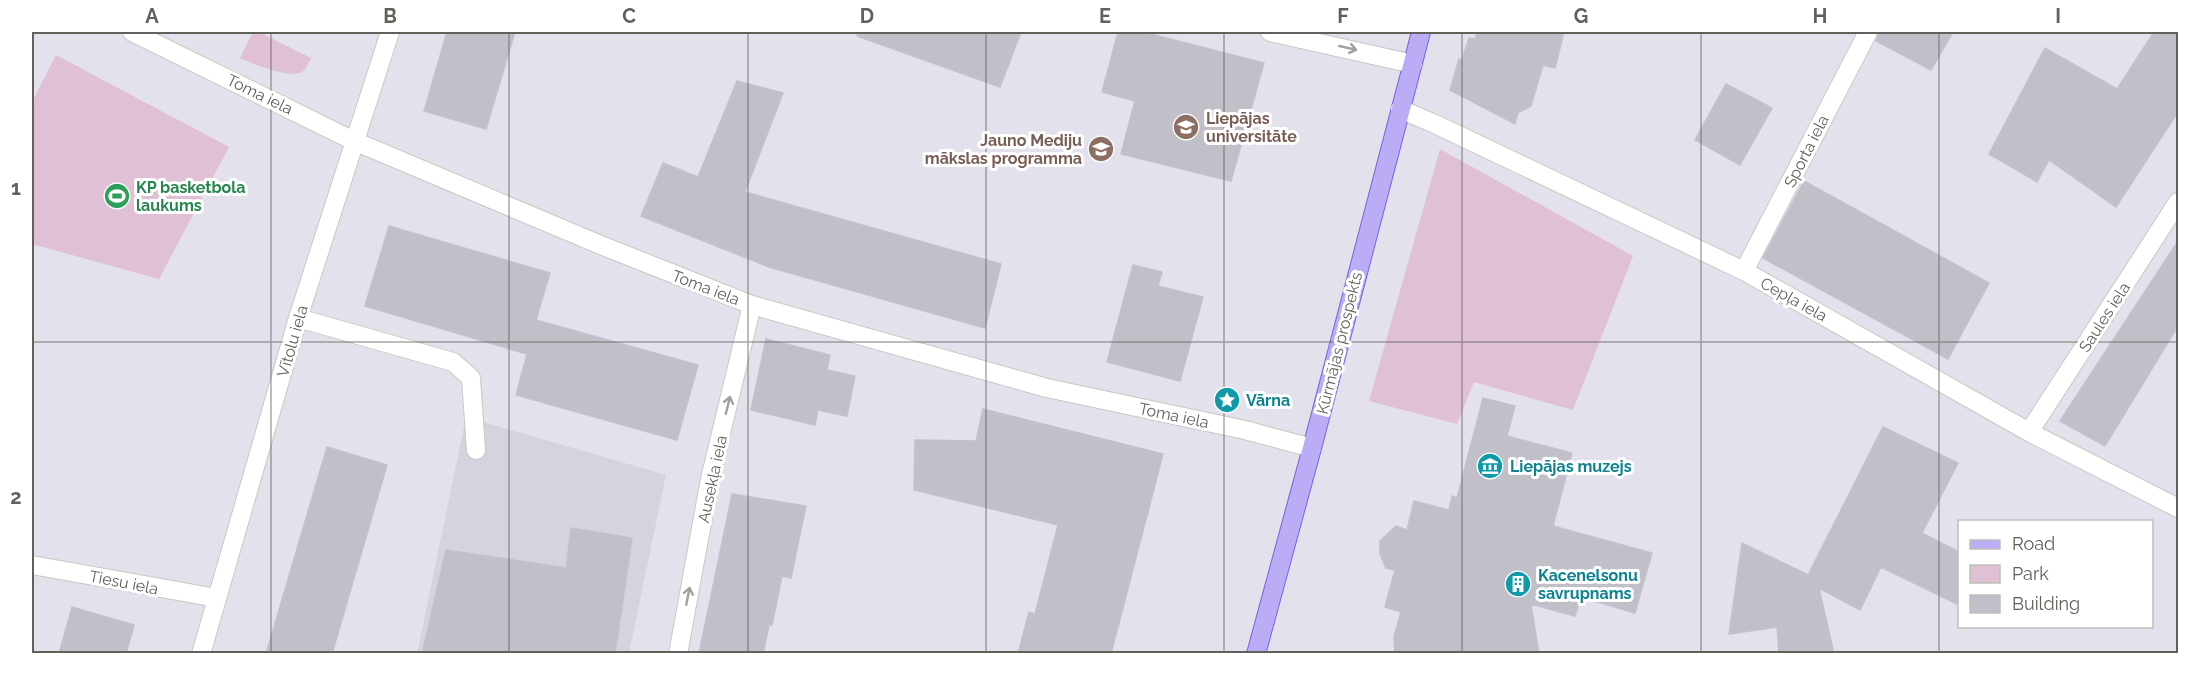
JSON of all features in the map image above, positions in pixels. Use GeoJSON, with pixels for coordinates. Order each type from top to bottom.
{"type":"FeatureCollection","features":[{"type":"Feature","properties":{"kind":"main road","name":"Kūrmājas prospekts"},"geometry":{"type":"LineString","coordinates":[[1256,654],[1421,32]]}},
{"type":"Feature","properties":{"kind":"street","name":"Toma iela"},"geometry":{"type":"LineString","coordinates":[[132,32],[354,141],[593,242],[752,305],[1047,388],[1245,430],[1312,448]]}},
{"type":"Feature","properties":{"kind":"street","name":"Vītolu iela"},"geometry":{"type":"LineString","coordinates":[[201,654],[298,318],[390,32]]}},
{"type":"Feature","properties":{"kind":"street"},"geometry":{"type":"LineString","coordinates":[[1270,32],[1413,64]]}},
{"type":"Feature","properties":{"kind":"street","name":"Sporta iela"},"geometry":{"type":"LineString","coordinates":[[1744,271],[1868,32]]}},
{"type":"Feature","properties":{"kind":"street","name":"Cepļa iela"},"geometry":{"type":"LineString","coordinates":[[1400,110],[1435,124],[1744,271],[2029,432],[2178,508]]}},
{"type":"Feature","properties":{"kind":"street","name":"Saules iela"},"geometry":{"type":"LineString","coordinates":[[2029,432],[2178,202]]}},
{"type":"Feature","properties":{"kind":"street","name":"Ausekļa iela"},"geometry":{"type":"LineString","coordinates":[[678,654],[710,479],[752,305]]}},
{"type":"Feature","properties":{"kind":"street"},"geometry":{"type":"LineString","coordinates":[[298,318],[453,362],[471,378],[477,450]]}},
{"type":"Feature","properties":{"kind":"street","name":"Tiesu iela"},"geometry":{"type":"LineString","coordinates":[[32,564],[218,598]]}},
{"type":"Feature","properties":{"kind":"shaded area"},"geometry":{"type":"Polygon","coordinates":[[[466,417],[666,475],[629,653],[417,654],[466,417]]]}},
{"type":"Feature","properties":{"kind":"green space"},"geometry":{"type":"Polygon","coordinates":[[[253,32],[259,32],[311,58],[305,69],[300,73],[286,73],[240,58],[253,32]]]}},
{"type":"Feature","properties":{"kind":"green space","name":"KP basketbola laukums"},"geometry":{"type":"Polygon","coordinates":[[[56,55],[229,147],[159,279],[32,244],[32,102],[56,55]]]}},
{"type":"Feature","properties":{"kind":"green space"},"geometry":{"type":"Polygon","coordinates":[[[1440,149],[1633,256],[1573,410],[1474,382],[1457,424],[1369,401],[1440,149]]]}},
{"type":"Feature","properties":{"kind":"building"},"geometry":{"type":"Polygon","coordinates":[[[447,32],[515,32],[486,129],[424,111],[447,32]]]}},
{"type":"Feature","properties":{"kind":"building"},"geometry":{"type":"Polygon","coordinates":[[[858,32],[1021,32],[1000,87],[857,36],[858,32]]]}},
{"type":"Feature","properties":{"kind":"building","name":"Liepājas universitāte"},"geometry":{"type":"Polygon","coordinates":[[[1118,32],[1143,32],[1264,63],[1231,181],[1121,154],[1135,101],[1102,92],[1118,32]]]}},
{"type":"Feature","properties":{"kind":"building"},"geometry":{"type":"Polygon","coordinates":[[[1477,32],[1564,32],[1555,68],[1543,65],[1531,106],[1518,113],[1515,124],[1450,90],[1459,59],[1462,60],[1469,38],[1475,39],[1477,32]]]}},
{"type":"Feature","properties":{"kind":"building"},"geometry":{"type":"Polygon","coordinates":[[[1879,32],[1953,32],[1931,70],[1876,41],[1879,32]]]}},
{"type":"Feature","properties":{"kind":"building"},"geometry":{"type":"Polygon","coordinates":[[[2154,32],[2178,32],[2178,112],[2116,207],[2049,160],[2037,182],[1989,154],[2045,48],[2117,89],[2154,32]]]}},
{"type":"Feature","properties":{"kind":"building"},"geometry":{"type":"Polygon","coordinates":[[[737,81],[783,93],[745,192],[1001,264],[985,328],[769,267],[641,216],[663,163],[698,177],[737,81]]]}},
{"type":"Feature","properties":{"kind":"building"},"geometry":{"type":"Polygon","coordinates":[[[1726,84],[1772,108],[1740,165],[1695,140],[1726,84]]]}},
{"type":"Feature","properties":{"kind":"building"},"geometry":{"type":"Polygon","coordinates":[[[1804,181],[1989,283],[1948,359],[1763,258],[1804,181]]]}},
{"type":"Feature","properties":{"kind":"building"},"geometry":{"type":"Polygon","coordinates":[[[389,226],[550,273],[536,320],[698,365],[677,440],[516,395],[527,354],[365,306],[389,226]]]}},
{"type":"Feature","properties":{"kind":"building"},"geometry":{"type":"Polygon","coordinates":[[[2178,241],[2178,326],[2105,446],[2060,421],[2178,241]]]}},
{"type":"Feature","properties":{"kind":"building"},"geometry":{"type":"Polygon","coordinates":[[[1133,265],[1162,272],[1158,286],[1203,297],[1180,381],[1107,362],[1133,265]]]}},
{"type":"Feature","properties":{"kind":"building"},"geometry":{"type":"Polygon","coordinates":[[[766,339],[830,355],[827,370],[855,376],[847,416],[818,410],[815,425],[751,410],[766,339]]]}},
{"type":"Feature","properties":{"kind":"building","name":"Kacenelsonu savrupnams"},"geometry":{"type":"Polygon","coordinates":[[[1483,398],[1515,406],[1507,436],[1572,453],[1553,526],[1652,553],[1635,613],[1581,597],[1575,616],[1531,604],[1539,654],[1395,654],[1394,637],[1401,612],[1385,607],[1395,570],[1386,568],[1380,554],[1380,541],[1396,526],[1407,530],[1414,501],[1449,510],[1452,496],[1457,498],[1483,398]]]}},
{"type":"Feature","properties":{"kind":"building"},"geometry":{"type":"Polygon","coordinates":[[[983,409],[1163,454],[1111,654],[1018,654],[1029,612],[1035,614],[1058,525],[914,490],[915,440],[976,441],[983,409]]]}},
{"type":"Feature","properties":{"kind":"building"},"geometry":{"type":"Polygon","coordinates":[[[1883,427],[1958,463],[1922,533],[1958,551],[1958,605],[1881,567],[1860,610],[1819,588],[1834,654],[1779,654],[1777,627],[1729,634],[1742,543],[1808,575],[1883,427]]]}},
{"type":"Feature","properties":{"kind":"building"},"geometry":{"type":"Polygon","coordinates":[[[327,447],[387,465],[332,654],[266,654],[327,447]]]}},
{"type":"Feature","properties":{"kind":"building"},"geometry":{"type":"Polygon","coordinates":[[[732,494],[806,506],[791,578],[782,576],[772,625],[769,625],[763,654],[699,654],[732,494]]]}},
{"type":"Feature","properties":{"kind":"building"},"geometry":{"type":"Polygon","coordinates":[[[571,528],[632,538],[615,654],[422,654],[446,550],[566,568],[571,528]]]}},
{"type":"Feature","properties":{"kind":"building"},"geometry":{"type":"Polygon","coordinates":[[[72,607],[134,625],[126,654],[59,654],[72,607]]]}},
{"type":"Feature","properties":{"kind":"place","name":"Liepājas universitāte"},"geometry":{"type":"Point","coordinates":[1186,127]}},
{"type":"Feature","properties":{"kind":"place","name":"Jauno Mediju mākslas programma"},"geometry":{"type":"Point","coordinates":[1101,149]}},
{"type":"Feature","properties":{"kind":"place","name":"KP basketbola laukums"},"geometry":{"type":"Point","coordinates":[117,196]}},
{"type":"Feature","properties":{"kind":"place","name":"Vārna"},"geometry":{"type":"Point","coordinates":[1227,400]}},
{"type":"Feature","properties":{"kind":"place","name":"Liepājas muzejs"},"geometry":{"type":"Point","coordinates":[1490,466]}},
{"type":"Feature","properties":{"kind":"place","name":"Kacenelsonu savrupnams"},"geometry":{"type":"Point","coordinates":[1518,584]}}]}
